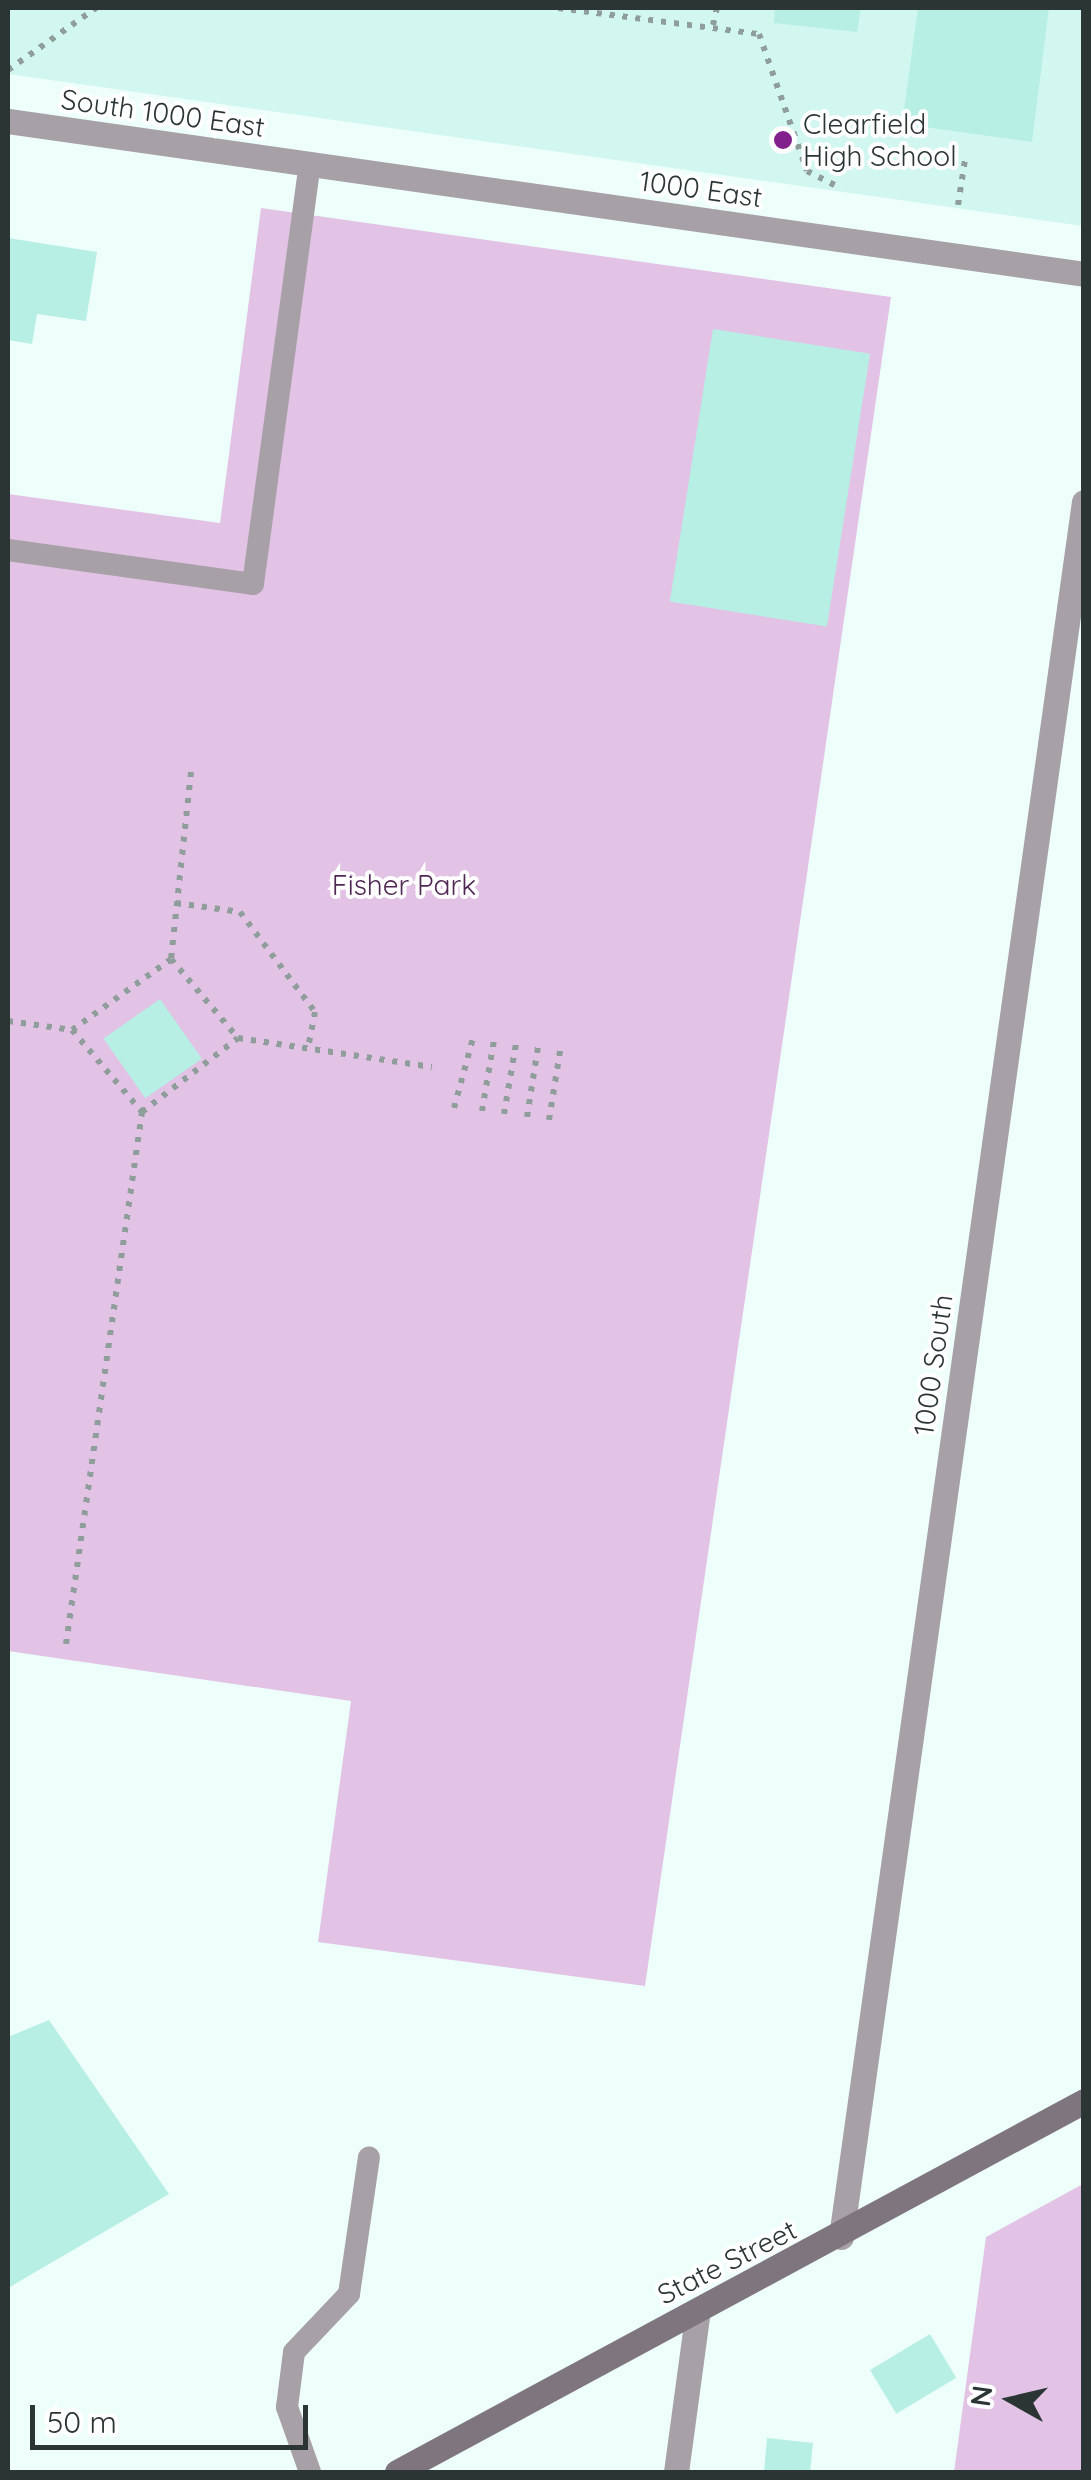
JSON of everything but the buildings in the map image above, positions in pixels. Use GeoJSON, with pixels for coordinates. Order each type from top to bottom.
{"type":"FeatureCollection","features":[{"type":"Feature","properties":{"kind":"main road","name":"State Street"},"geometry":{"type":"LineString","coordinates":[[397,2472],[1084,2102]]}},
{"type":"Feature","properties":{"kind":"street","name":"South 1000 East"},"geometry":{"type":"LineString","coordinates":[[8,121],[310,164]]}},
{"type":"Feature","properties":{"kind":"street","name":"1000 East"},"geometry":{"type":"LineString","coordinates":[[310,164],[1084,274]]}},
{"type":"Feature","properties":{"kind":"street","name":"1000 South"},"geometry":{"type":"LineString","coordinates":[[841,2236],[1084,502]]}},
{"type":"Feature","properties":{"kind":"street"},"geometry":{"type":"LineString","coordinates":[[676,2472],[698,2310]]}},
{"type":"Feature","properties":{"kind":"lane"},"geometry":{"type":"LineString","coordinates":[[8,550],[252,584],[310,164]]}},
{"type":"Feature","properties":{"kind":"lane"},"geometry":{"type":"LineString","coordinates":[[310,2472],[286,2407],[294,2352],[349,2294],[369,2157]]}},
{"type":"Feature","properties":{"kind":"path"},"geometry":{"type":"LineString","coordinates":[[8,70],[96,8]]}},
{"type":"Feature","properties":{"kind":"path"},"geometry":{"type":"LineString","coordinates":[[558,8],[713,25],[759,34],[807,171],[840,188]]}},
{"type":"Feature","properties":{"kind":"path"},"geometry":{"type":"LineString","coordinates":[[713,25],[716,8]]}},
{"type":"Feature","properties":{"kind":"path"},"geometry":{"type":"LineString","coordinates":[[958,205],[964,160]]}},
{"type":"Feature","properties":{"kind":"path"},"geometry":{"type":"LineString","coordinates":[[191,772],[172,958],[238,1038],[432,1066]]}},
{"type":"Feature","properties":{"kind":"path"},"geometry":{"type":"LineString","coordinates":[[176,904],[240,912],[315,1012],[308,1048]]}},
{"type":"Feature","properties":{"kind":"path"},"geometry":{"type":"LineString","coordinates":[[72,1030],[172,958]]}},
{"type":"Feature","properties":{"kind":"path"},"geometry":{"type":"LineString","coordinates":[[8,1022],[72,1030],[142,1112]]}},
{"type":"Feature","properties":{"kind":"path"},"geometry":{"type":"LineString","coordinates":[[66,1644],[142,1112],[238,1038]]}},
{"type":"Feature","properties":{"kind":"path"},"geometry":{"type":"LineString","coordinates":[[454,1108],[473,1038]]}},
{"type":"Feature","properties":{"kind":"path"},"geometry":{"type":"LineString","coordinates":[[482,1111],[494,1040]]}},
{"type":"Feature","properties":{"kind":"path"},"geometry":{"type":"LineString","coordinates":[[504,1114],[516,1044]]}},
{"type":"Feature","properties":{"kind":"path"},"geometry":{"type":"LineString","coordinates":[[527,1117],[538,1047]]}},
{"type":"Feature","properties":{"kind":"path"},"geometry":{"type":"LineString","coordinates":[[549,1120],[560,1051]]}},
{"type":"Feature","properties":{"kind":"shaded area","name":"Clearfield High School"},"geometry":{"type":"Polygon","coordinates":[[[8,8],[1083,8],[1083,226],[8,74],[8,8]]]}},
{"type":"Feature","properties":{"kind":"green space","name":"Fisher Park"},"geometry":{"type":"Polygon","coordinates":[[[261,208],[891,297],[645,1986],[318,1942],[351,1701],[8,1651],[8,494],[220,523],[261,208]]]}},
{"type":"Feature","properties":{"kind":"green space"},"geometry":{"type":"Polygon","coordinates":[[[1083,2184],[1083,2472],[954,2472],[986,2237],[1083,2184]]]}},
{"type":"Feature","properties":{"kind":"place","name":"Clearfield High School"},"geometry":{"type":"Point","coordinates":[783,140]}}]}
